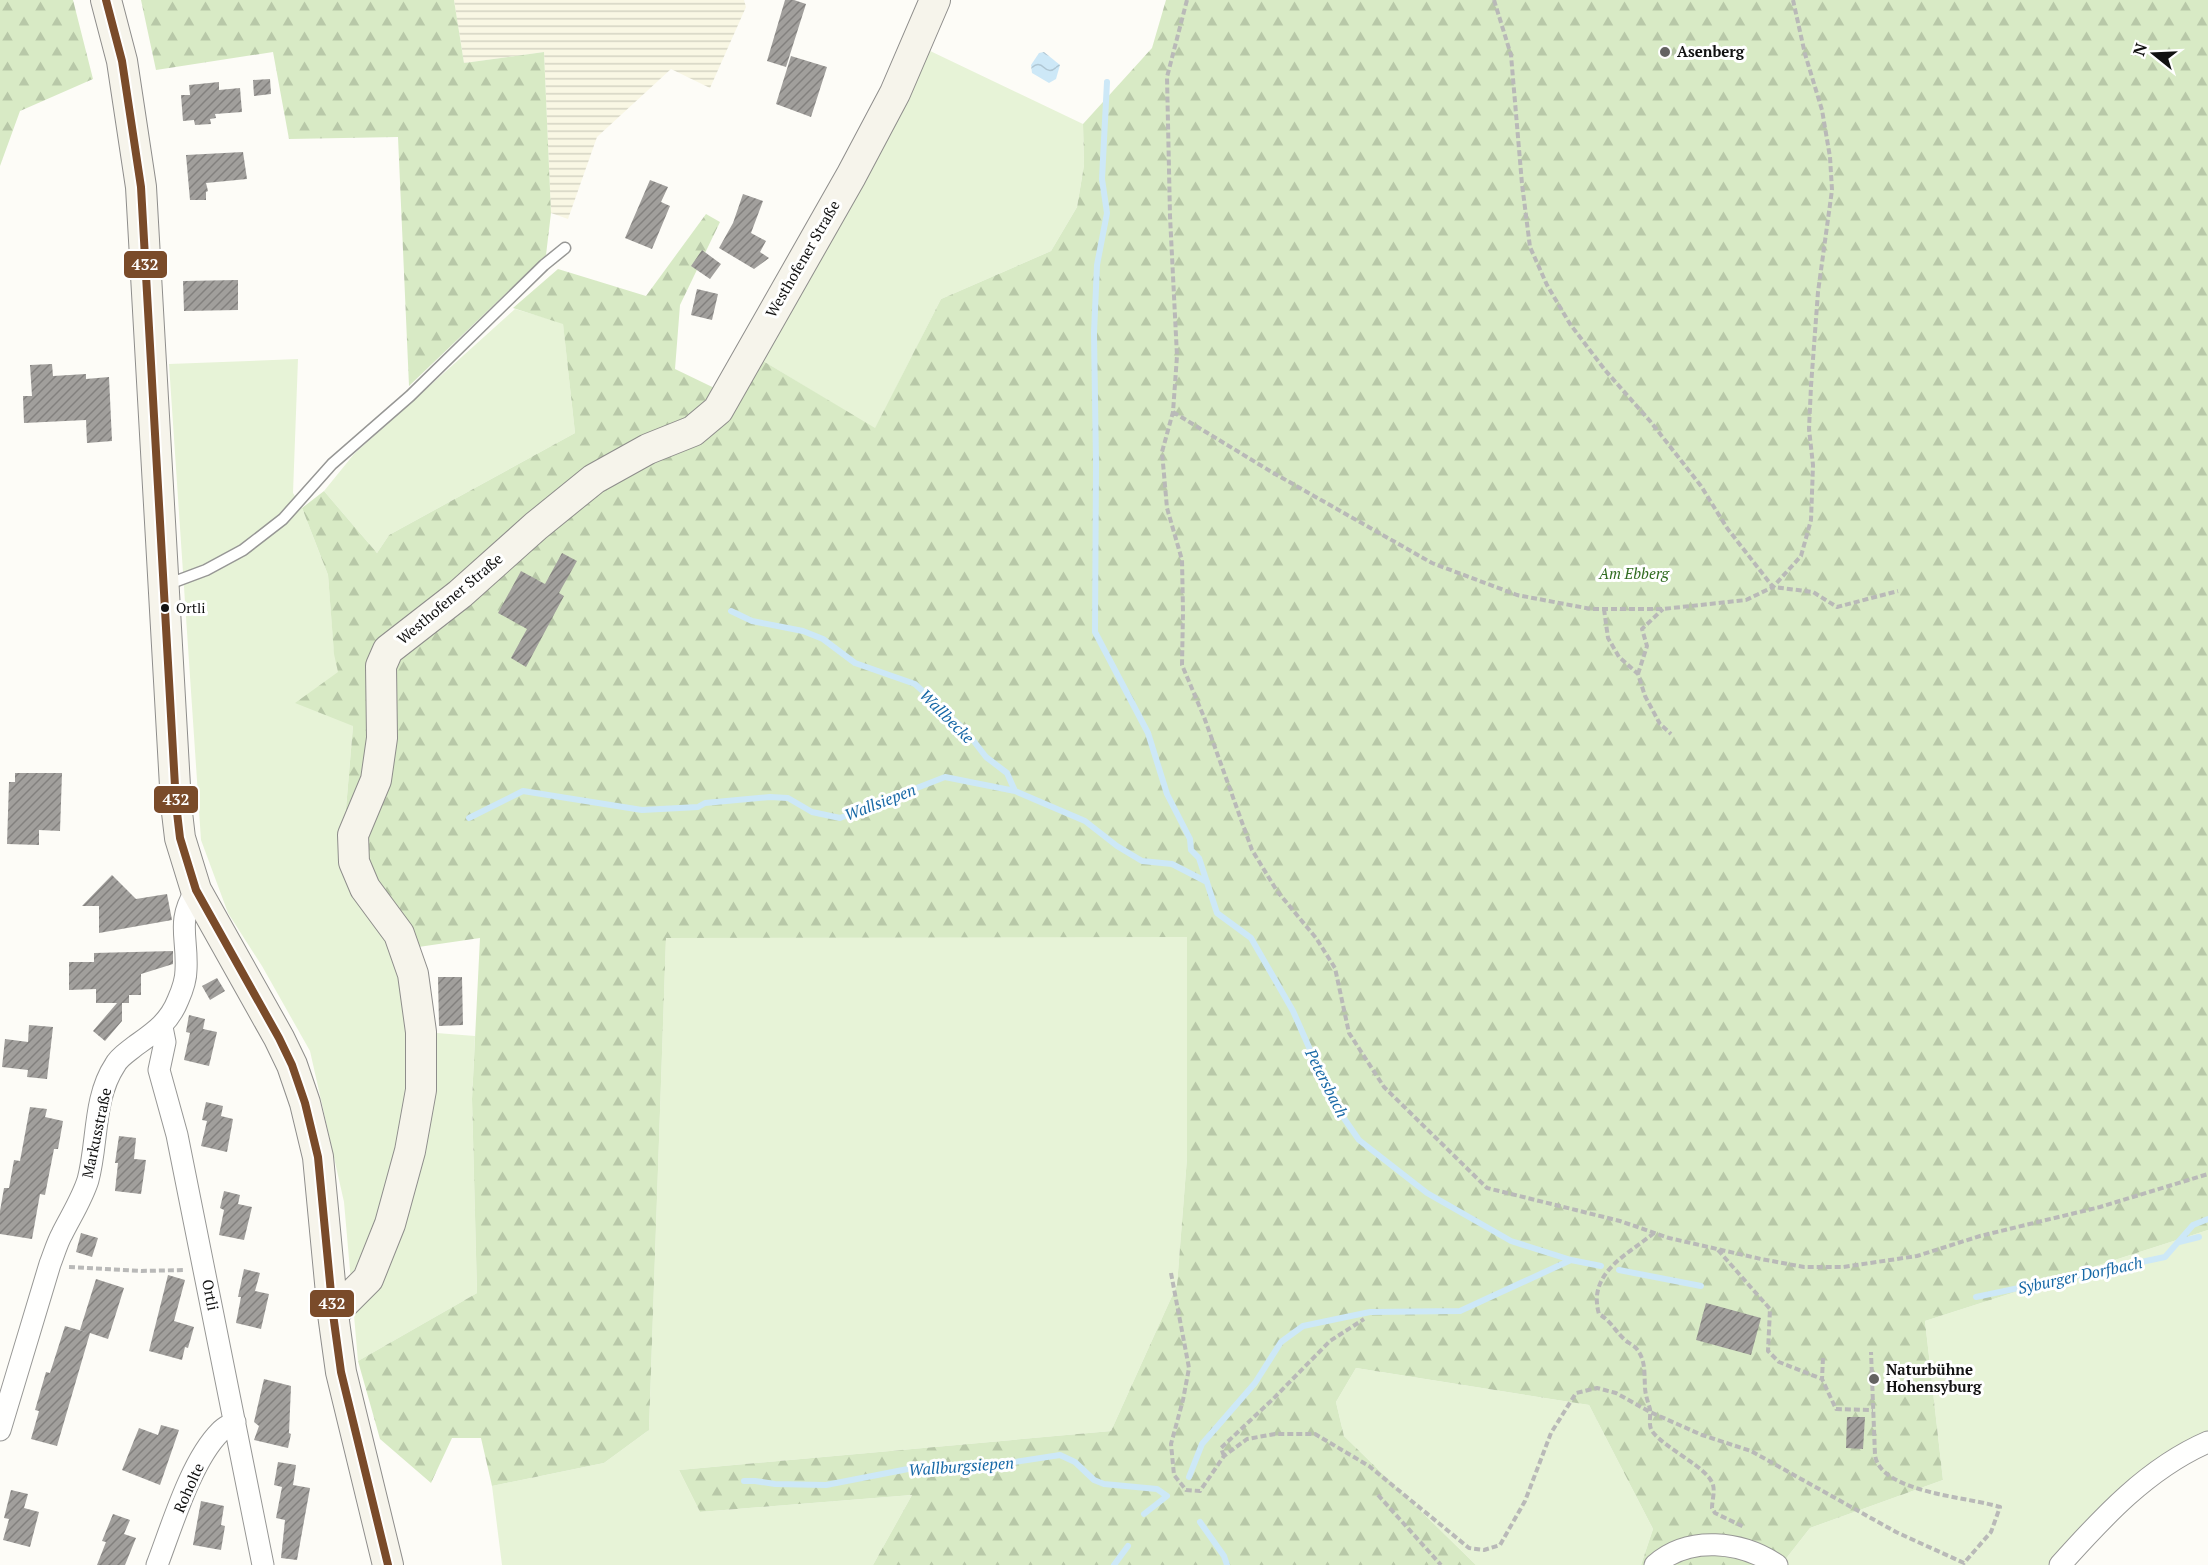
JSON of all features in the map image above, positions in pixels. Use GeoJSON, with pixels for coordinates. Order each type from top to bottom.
{"type":"FeatureCollection","features":[{"type":"Feature","properties":{"kind":"street","name":"Westhofener Straße"},"geometry":{"type":"LineString","coordinates":[[333,1314],[368,1279],[390,1224],[410,1151],[421,1090],[421,1032],[413,974],[399,934],[365,888],[354,862],[353,835],[376,780],[382,738],[381,666],[388,650],[460,594],[536,526],[594,479],[648,449],[693,431],[718,410],[851,176],[895,93],[935,0]]}},
{"type":"Feature","properties":{"kind":"street"},"geometry":{"type":"LineString","coordinates":[[108,1],[124,72],[141,187],[176,804],[180,838],[196,890],[279,1038],[292,1065],[305,1103],[318,1157],[341,1372],[388,1565]]}},
{"type":"Feature","properties":{"kind":"street","name":"Markusstraße"},"geometry":{"type":"LineString","coordinates":[[0,1430],[50,1264],[60,1237],[88,1179],[98,1116],[110,1074],[115,1063],[125,1053],[165,1023],[183,988],[186,971],[184,919],[188,902],[196,890]]}},
{"type":"Feature","properties":{"kind":"street","name":"Ortli"},"geometry":{"type":"LineString","coordinates":[[165,1023],[165,1042],[159,1070],[177,1135],[263,1565]]}},
{"type":"Feature","properties":{"kind":"street","name":"Roholte"},"geometry":{"type":"LineString","coordinates":[[157,1565],[193,1474],[211,1442],[222,1429],[236,1422]]}},
{"type":"Feature","properties":{"kind":"street"},"geometry":{"type":"LineString","coordinates":[[2060,1565],[2094,1527],[2139,1486],[2166,1464],[2208,1442]]}},
{"type":"Feature","properties":{"kind":"street"},"geometry":{"type":"LineString","coordinates":[[1656,1565],[1662,1559],[1677,1552],[1708,1544],[1739,1548],[1768,1559],[1777,1565]]}},
{"type":"Feature","properties":{"kind":"lane"},"geometry":{"type":"LineString","coordinates":[[164,586],[206,570],[243,550],[283,519],[332,464],[411,396],[543,265],[565,248]]}},
{"type":"Feature","properties":{"kind":"path"},"geometry":{"type":"LineString","coordinates":[[1187,0],[1167,77],[1170,216],[1178,356],[1173,412],[1162,452],[1167,508],[1182,560],[1182,665],[1204,717],[1252,850],[1277,891],[1316,938],[1335,968],[1348,1033],[1384,1087],[1487,1188],[1620,1221],[1655,1233],[1717,1249],[1804,1267],[1843,1267],[1883,1263],[1917,1256],[1980,1236],[2100,1207],[2208,1174]]}},
{"type":"Feature","properties":{"kind":"path"},"geometry":{"type":"LineString","coordinates":[[1494,0],[1511,55],[1530,247],[1547,285],[1570,324],[1701,486],[1727,528],[1773,587],[1813,592],[1837,607],[1898,591]]}},
{"type":"Feature","properties":{"kind":"path"},"geometry":{"type":"LineString","coordinates":[[1173,412],[1270,471],[1432,563],[1517,595],[1591,609],[1664,609],[1746,600],[1773,587],[1801,556],[1811,520],[1813,465],[1809,429],[1811,386],[1818,292],[1832,190],[1830,158],[1822,110],[1805,54],[1793,0]]}},
{"type":"Feature","properties":{"kind":"path"},"geometry":{"type":"LineString","coordinates":[[1604,609],[1608,638],[1619,657],[1638,674],[1645,696],[1660,724],[1671,734]]}},
{"type":"Feature","properties":{"kind":"path"},"geometry":{"type":"LineString","coordinates":[[1638,674],[1647,646],[1642,629],[1664,609]]}},
{"type":"Feature","properties":{"kind":"path"},"geometry":{"type":"LineString","coordinates":[[1655,1233],[1603,1276],[1598,1288],[1596,1303],[1599,1314],[1608,1319],[1642,1357],[1650,1426],[1653,1433],[1706,1473],[1714,1488],[1712,1508],[1714,1513],[1749,1530]]}},
{"type":"Feature","properties":{"kind":"path"},"geometry":{"type":"LineString","coordinates":[[1717,1249],[1770,1309],[1768,1351],[1779,1362],[1822,1379]]}},
{"type":"Feature","properties":{"kind":"path"},"geometry":{"type":"LineString","coordinates":[[90,1269],[184,1270]]}},
{"type":"Feature","properties":{"kind":"path"},"geometry":{"type":"LineString","coordinates":[[1171,1273],[1189,1368],[1171,1444],[1174,1474],[1186,1490],[1200,1491],[1224,1456],[1247,1439],[1275,1434],[1315,1434],[1370,1466],[1469,1548],[1484,1550],[1500,1545],[1509,1531],[1525,1501],[1551,1433],[1576,1393],[1597,1388],[1616,1393],[1650,1412],[1702,1435],[1751,1451],[1896,1532],[1964,1563],[1991,1532],[2000,1507],[1908,1487],[1882,1470],[1876,1462],[1871,1352]]}},
{"type":"Feature","properties":{"kind":"path"},"geometry":{"type":"LineString","coordinates":[[1224,1456],[1221,1448],[1330,1341],[1364,1319]]}},
{"type":"Feature","properties":{"kind":"path"},"geometry":{"type":"LineString","coordinates":[[1823,1358],[1822,1379],[1836,1409],[1873,1410]]}},
{"type":"Feature","properties":{"kind":"path"},"geometry":{"type":"LineString","coordinates":[[1378,1495],[1441,1565]]}},
{"type":"Feature","properties":{"kind":"shaded area"},"geometry":{"type":"Polygon","coordinates":[[[454,0],[744,0],[746,7],[710,88],[671,69],[597,137],[568,219],[551,213],[544,52],[464,63],[454,0]]]}},
{"type":"Feature","properties":{"kind":"green space"},"geometry":{"type":"Polygon","coordinates":[[[0,0],[73,0],[93,79],[20,111],[0,166],[0,0]]]}},
{"type":"Feature","properties":{"kind":"green space"},"geometry":{"type":"Polygon","coordinates":[[[141,0],[454,0],[464,63],[544,52],[551,213],[546,255],[409,386],[398,137],[289,139],[273,52],[156,70],[141,0]]]}},
{"type":"Feature","properties":{"kind":"green space","name":"Am Ebberg"},"geometry":{"type":"Polygon","coordinates":[[[1166,0],[2208,0],[2208,1230],[1925,1321],[1943,1480],[1810,1528],[1781,1565],[1641,1565],[1653,1529],[1589,1405],[1356,1368],[1336,1402],[1344,1436],[1476,1565],[873,1565],[912,1495],[700,1512],[679,1470],[1111,1431],[1177,1285],[1187,1158],[1187,937],[666,938],[649,1430],[604,1463],[492,1486],[481,1438],[452,1438],[431,1483],[380,1439],[358,1361],[477,1293],[472,1099],[480,938],[391,951],[344,832],[353,726],[295,703],[338,672],[334,654],[328,575],[302,508],[324,491],[377,553],[389,535],[575,433],[563,324],[513,308],[558,269],[646,296],[706,214],[720,222],[680,305],[675,369],[733,397],[755,356],[875,428],[941,299],[1051,251],[1077,207],[1084,165],[1083,124],[1152,48],[1166,0]]]}},
{"type":"Feature","properties":{"kind":"green space"},"geometry":{"type":"Polygon","coordinates":[[[926,49],[1083,124],[1084,165],[1077,207],[1051,251],[941,299],[875,429],[755,356],[926,49]]]}},
{"type":"Feature","properties":{"kind":"green space"},"geometry":{"type":"Polygon","coordinates":[[[515,309],[563,323],[575,433],[389,535],[377,553],[324,491],[354,454],[515,309]]]}},
{"type":"Feature","properties":{"kind":"green space"},"geometry":{"type":"Polygon","coordinates":[[[298,359],[293,493],[302,508],[328,575],[334,651],[353,726],[344,832],[391,951],[411,1031],[475,1036],[472,1099],[477,1293],[358,1361],[344,1202],[310,1051],[262,966],[228,913],[201,840],[169,364],[298,359]]]}},
{"type":"Feature","properties":{"kind":"green space"},"geometry":{"type":"Polygon","coordinates":[[[666,937],[1187,937],[1187,1158],[1177,1285],[1111,1431],[679,1470],[700,1512],[912,1495],[873,1565],[502,1565],[492,1486],[604,1463],[649,1430],[666,937]]]}},
{"type":"Feature","properties":{"kind":"green space"},"geometry":{"type":"Polygon","coordinates":[[[2208,1230],[2208,1442],[2070,1539],[2049,1565],[1781,1565],[1810,1528],[1943,1480],[1925,1321],[2208,1230]]]}},
{"type":"Feature","properties":{"kind":"green space"},"geometry":{"type":"Polygon","coordinates":[[[1356,1368],[1589,1405],[1653,1529],[1641,1565],[1476,1565],[1344,1436],[1336,1402],[1356,1368]]]}},
{"type":"Feature","properties":{"kind":"water"},"geometry":{"type":"Polygon","coordinates":[[[1044,52],[1060,65],[1056,79],[1049,83],[1032,73],[1031,65],[1039,53],[1044,52]]]}},
{"type":"Feature","properties":{"kind":"building"},"geometry":{"type":"Polygon","coordinates":[[[785,0],[806,4],[786,67],[767,61],[785,0]]]}},
{"type":"Feature","properties":{"kind":"building"},"geometry":{"type":"Polygon","coordinates":[[[791,56],[827,67],[811,117],[776,104],[791,56]]]}},
{"type":"Feature","properties":{"kind":"building"},"geometry":{"type":"Polygon","coordinates":[[[270,79],[271,94],[254,96],[253,80],[270,79]]]}},
{"type":"Feature","properties":{"kind":"building"},"geometry":{"type":"Polygon","coordinates":[[[219,82],[219,90],[240,88],[242,112],[215,114],[216,118],[210,119],[211,124],[195,125],[194,120],[183,121],[181,95],[190,95],[189,85],[219,82]]]}},
{"type":"Feature","properties":{"kind":"building"},"geometry":{"type":"Polygon","coordinates":[[[243,152],[247,179],[206,183],[208,191],[206,200],[190,200],[186,155],[243,152]]]}},
{"type":"Feature","properties":{"kind":"building"},"geometry":{"type":"Polygon","coordinates":[[[650,180],[668,187],[661,202],[670,206],[652,249],[625,238],[650,180]]]}},
{"type":"Feature","properties":{"kind":"building"},"geometry":{"type":"Polygon","coordinates":[[[743,194],[763,201],[751,233],[766,241],[760,252],[769,258],[754,269],[719,248],[733,223],[743,194]]]}},
{"type":"Feature","properties":{"kind":"building"},"geometry":{"type":"Polygon","coordinates":[[[702,250],[721,264],[710,279],[691,266],[702,250]]]}},
{"type":"Feature","properties":{"kind":"building"},"geometry":{"type":"Polygon","coordinates":[[[238,280],[238,310],[184,311],[183,281],[238,280]]]}},
{"type":"Feature","properties":{"kind":"building"},"geometry":{"type":"Polygon","coordinates":[[[697,289],[718,294],[712,320],[691,315],[697,289]]]}},
{"type":"Feature","properties":{"kind":"building"},"geometry":{"type":"Polygon","coordinates":[[[52,364],[53,376],[86,374],[86,379],[109,377],[112,441],[87,443],[86,420],[24,423],[23,396],[32,396],[30,365],[52,364]]]}},
{"type":"Feature","properties":{"kind":"building"},"geometry":{"type":"Polygon","coordinates":[[[562,553],[577,561],[559,593],[564,596],[526,667],[511,658],[527,629],[498,613],[521,571],[545,584],[562,553]]]}},
{"type":"Feature","properties":{"kind":"building"},"geometry":{"type":"Polygon","coordinates":[[[15,773],[62,773],[60,831],[39,830],[39,845],[7,844],[9,782],[15,782],[15,773]]]}},
{"type":"Feature","properties":{"kind":"building"},"geometry":{"type":"Polygon","coordinates":[[[112,875],[136,899],[167,894],[172,920],[99,933],[99,906],[82,906],[112,875]]]}},
{"type":"Feature","properties":{"kind":"building"},"geometry":{"type":"Polygon","coordinates":[[[173,951],[173,964],[141,974],[141,995],[129,995],[129,1003],[122,1003],[122,1021],[105,1041],[93,1031],[117,1003],[96,1003],[96,989],[69,990],[69,962],[94,962],[94,953],[173,951]]]}},
{"type":"Feature","properties":{"kind":"building"},"geometry":{"type":"Polygon","coordinates":[[[438,977],[462,977],[463,1025],[439,1026],[438,977]]]}},
{"type":"Feature","properties":{"kind":"building"},"geometry":{"type":"Polygon","coordinates":[[[217,978],[225,991],[210,1000],[202,986],[217,978]]]}},
{"type":"Feature","properties":{"kind":"building"},"geometry":{"type":"Polygon","coordinates":[[[189,1015],[205,1019],[203,1029],[217,1032],[209,1066],[184,1060],[190,1033],[186,1032],[189,1015]]]}},
{"type":"Feature","properties":{"kind":"building"},"geometry":{"type":"Polygon","coordinates":[[[29,1025],[53,1027],[47,1079],[27,1077],[28,1070],[2,1067],[5,1039],[28,1042],[29,1025]]]}},
{"type":"Feature","properties":{"kind":"building"},"geometry":{"type":"Polygon","coordinates":[[[206,1102],[223,1106],[221,1116],[233,1119],[227,1152],[201,1146],[207,1121],[202,1120],[206,1102]]]}},
{"type":"Feature","properties":{"kind":"building"},"geometry":{"type":"Polygon","coordinates":[[[30,1107],[47,1109],[45,1117],[63,1121],[58,1149],[54,1149],[45,1195],[40,1194],[32,1239],[0,1234],[0,1211],[4,1188],[9,1188],[14,1160],[20,1161],[30,1107]]]}},
{"type":"Feature","properties":{"kind":"building"},"geometry":{"type":"Polygon","coordinates":[[[119,1136],[136,1138],[134,1159],[146,1160],[141,1194],[115,1191],[118,1163],[115,1163],[119,1136]]]}},
{"type":"Feature","properties":{"kind":"building"},"geometry":{"type":"Polygon","coordinates":[[[224,1191],[240,1195],[238,1204],[252,1207],[244,1240],[219,1235],[224,1210],[220,1208],[224,1191]]]}},
{"type":"Feature","properties":{"kind":"building"},"geometry":{"type":"Polygon","coordinates":[[[81,1233],[98,1238],[92,1257],[76,1252],[81,1233]]]}},
{"type":"Feature","properties":{"kind":"building"},"geometry":{"type":"Polygon","coordinates":[[[244,1269],[260,1273],[255,1291],[269,1294],[261,1329],[236,1323],[241,1297],[238,1297],[244,1269]]]}},
{"type":"Feature","properties":{"kind":"building"},"geometry":{"type":"Polygon","coordinates":[[[168,1275],[185,1280],[174,1321],[194,1327],[182,1360],[149,1351],[168,1275]]]}},
{"type":"Feature","properties":{"kind":"building"},"geometry":{"type":"Polygon","coordinates":[[[96,1279],[124,1288],[108,1339],[90,1333],[57,1446],[31,1439],[39,1411],[35,1410],[46,1372],[50,1373],[65,1326],[86,1332],[80,1330],[96,1279]]]}},
{"type":"Feature","properties":{"kind":"building"},"geometry":{"type":"Polygon","coordinates":[[[1706,1303],[1761,1318],[1751,1355],[1696,1340],[1706,1303]]]}},
{"type":"Feature","properties":{"kind":"building"},"geometry":{"type":"Polygon","coordinates":[[[264,1379],[291,1386],[289,1433],[291,1434],[288,1448],[254,1440],[259,1426],[254,1422],[264,1379]]]}},
{"type":"Feature","properties":{"kind":"building"},"geometry":{"type":"Polygon","coordinates":[[[1847,1417],[1865,1417],[1863,1449],[1846,1448],[1847,1417]]]}},
{"type":"Feature","properties":{"kind":"building"},"geometry":{"type":"Polygon","coordinates":[[[161,1425],[179,1430],[160,1485],[122,1470],[139,1428],[158,1435],[161,1425]]]}},
{"type":"Feature","properties":{"kind":"building"},"geometry":{"type":"Polygon","coordinates":[[[278,1462],[296,1465],[293,1485],[310,1488],[297,1560],[281,1558],[285,1520],[276,1518],[282,1487],[274,1485],[278,1462]]]}},
{"type":"Feature","properties":{"kind":"building"},"geometry":{"type":"Polygon","coordinates":[[[11,1490],[28,1494],[24,1508],[39,1512],[30,1547],[3,1540],[9,1519],[4,1518],[11,1490]]]}},
{"type":"Feature","properties":{"kind":"building"},"geometry":{"type":"Polygon","coordinates":[[[201,1501],[224,1506],[221,1525],[225,1526],[221,1550],[193,1545],[201,1501]]]}},
{"type":"Feature","properties":{"kind":"building"},"geometry":{"type":"Polygon","coordinates":[[[113,1514],[130,1520],[124,1534],[136,1538],[125,1565],[97,1565],[106,1542],[102,1541],[113,1514]]]}},
{"type":"Feature","properties":{"kind":"waterway","name":"Petersbach"},"geometry":{"type":"LineString","coordinates":[[1107,82],[1102,179],[1107,213],[1097,265],[1094,333],[1095,632],[1148,733],[1167,794],[1190,839],[1191,850],[1199,858],[1217,913],[1251,938],[1293,1011],[1334,1104],[1359,1140],[1427,1193],[1511,1241],[1571,1260]]}},
{"type":"Feature","properties":{"kind":"waterway","name":"Wallbecke"},"geometry":{"type":"LineString","coordinates":[[731,611],[752,621],[803,631],[823,639],[855,663],[915,684],[966,731],[986,757],[1007,773],[1015,791]]}},
{"type":"Feature","properties":{"kind":"waterway","name":"Wallsiepen"},"geometry":{"type":"LineString","coordinates":[[469,818],[523,791],[642,810],[698,807],[705,803],[770,797],[788,798],[812,812],[840,818],[945,777],[1015,791],[1085,821],[1117,846],[1142,861],[1172,864],[1207,882]]}},
{"type":"Feature","properties":{"kind":"waterway","name":"Syburger Dorfbach"},"geometry":{"type":"LineString","coordinates":[[1976,1297],[2165,1257],[2193,1225],[2208,1219]]}},
{"type":"Feature","properties":{"kind":"waterway","name":"Syburger Dorfbach"},"geometry":{"type":"LineString","coordinates":[[2179,1242],[2199,1237]]}},
{"type":"Feature","properties":{"kind":"waterway","name":"Syburger Dorfbach"},"geometry":{"type":"LineString","coordinates":[[1189,1477],[1202,1444],[1255,1383],[1281,1342],[1303,1326],[1370,1312],[1460,1311],[1571,1260],[1601,1266]]}},
{"type":"Feature","properties":{"kind":"waterway","name":"Syburger Dorfbach"},"geometry":{"type":"LineString","coordinates":[[1619,1270],[1701,1286]]}},
{"type":"Feature","properties":{"kind":"waterway","name":"Wallburgsiepen"},"geometry":{"type":"LineString","coordinates":[[744,1481],[826,1485],[908,1469],[949,1465],[982,1467],[1060,1455],[1075,1462],[1094,1480],[1104,1484],[1157,1489],[1167,1496],[1144,1514]]}},
{"type":"Feature","properties":{"kind":"waterway"},"geometry":{"type":"LineString","coordinates":[[1200,1522],[1224,1556],[1227,1565]]}},
{"type":"Feature","properties":{"kind":"waterway","name":"Syburger Dorfbach"},"geometry":{"type":"LineString","coordinates":[[1114,1565],[1128,1546]]}},
{"type":"Feature","properties":{"kind":"transit line","name":"432"},"geometry":{"type":"LineString","coordinates":[[106,0],[122,61],[141,187],[176,804],[180,838],[196,890],[279,1038],[292,1065],[305,1103],[318,1157],[341,1372],[388,1565]]}},
{"type":"Feature","properties":{"kind":"place","name":"Asenberg"},"geometry":{"type":"Point","coordinates":[1665,52]}},
{"type":"Feature","properties":{"kind":"place","name":"Ortli"},"geometry":{"type":"Point","coordinates":[165,608]}},
{"type":"Feature","properties":{"kind":"place","name":"Naturbühne Hohensyburg"},"geometry":{"type":"Point","coordinates":[1874,1379]}}]}
